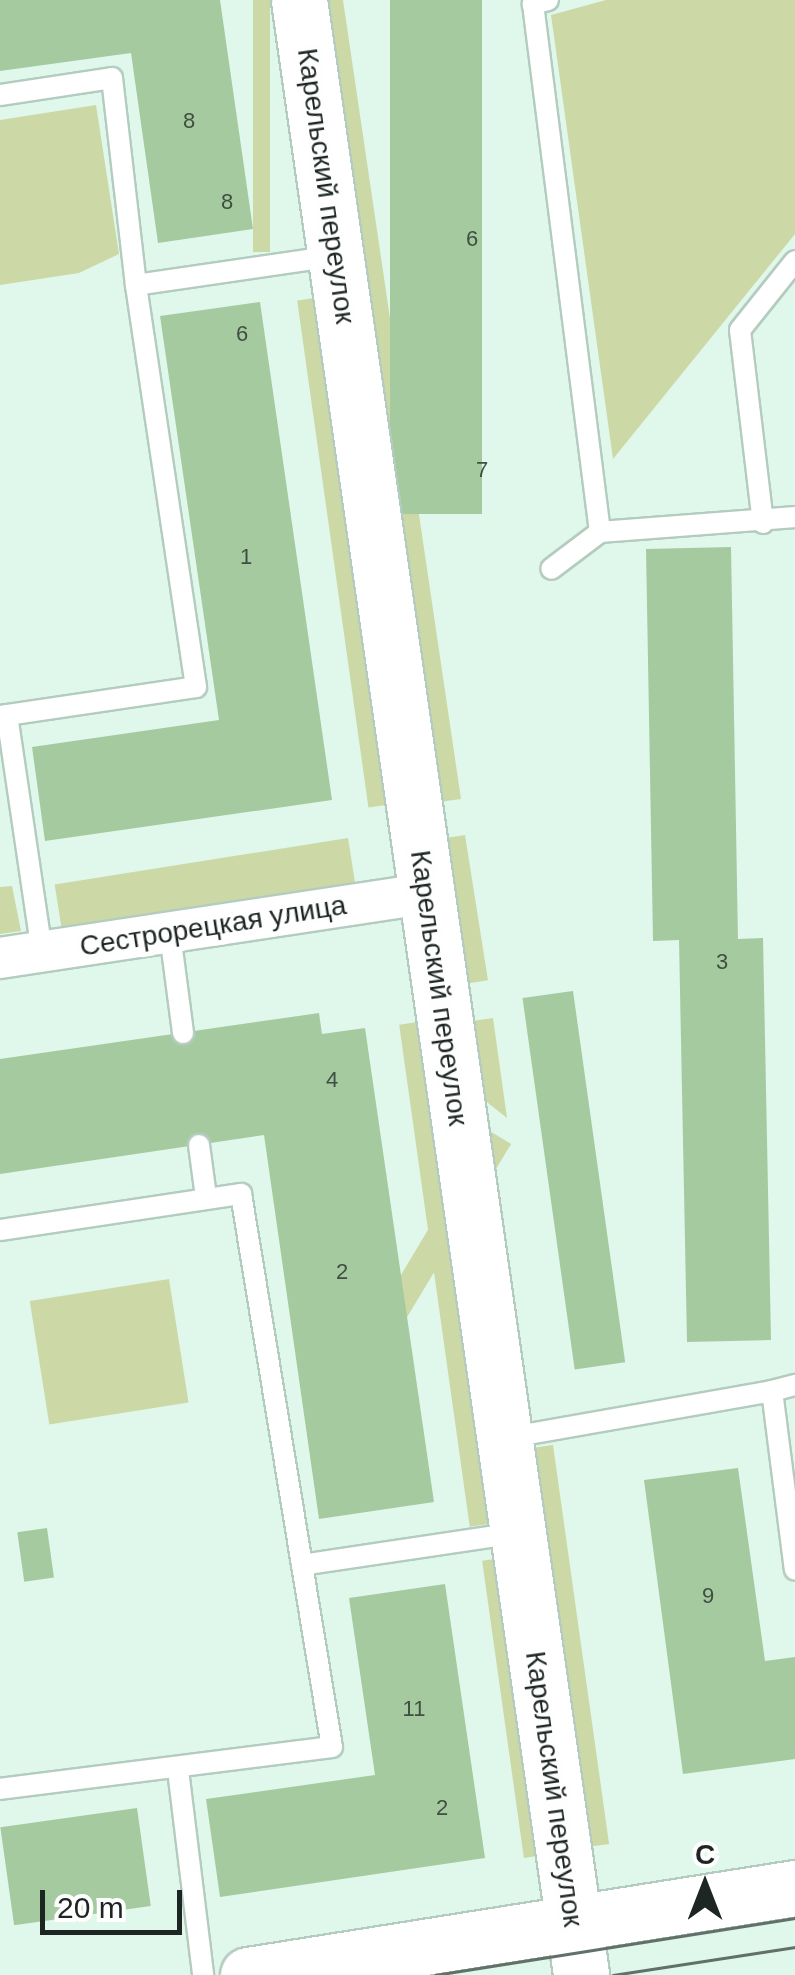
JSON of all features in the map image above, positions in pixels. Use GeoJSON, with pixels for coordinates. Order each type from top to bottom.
{"type":"FeatureCollection","features":[{"type":"Feature","properties":{"kind":"street","name":"Карельский переулок"},"geometry":{"type":"LineString","coordinates":[[300,0],[578,1951]]}},
{"type":"Feature","properties":{"kind":"street","name":"Сестрорецкая улица"},"geometry":{"type":"LineString","coordinates":[[0,958],[426,894]]}},
{"type":"Feature","properties":{"kind":"street"},"geometry":{"type":"LineString","coordinates":[[248,1975],[578,1951],[795,1888]]}},
{"type":"Feature","properties":{"kind":"lane"},"geometry":{"type":"LineString","coordinates":[[548,0],[533,4],[600,532]]}},
{"type":"Feature","properties":{"kind":"lane"},"geometry":{"type":"LineString","coordinates":[[0,94],[112,78],[136,284],[196,687],[4,715],[42,952]]}},
{"type":"Feature","properties":{"kind":"lane"},"geometry":{"type":"LineString","coordinates":[[136,284],[336,255]]}},
{"type":"Feature","properties":{"kind":"lane"},"geometry":{"type":"LineString","coordinates":[[762,522],[740,330],[795,261]]}},
{"type":"Feature","properties":{"kind":"lane"},"geometry":{"type":"LineString","coordinates":[[552,569],[600,532],[795,517]]}},
{"type":"Feature","properties":{"kind":"lane"},"geometry":{"type":"LineString","coordinates":[[170,934],[183,1032]]}},
{"type":"Feature","properties":{"kind":"lane"},"geometry":{"type":"LineString","coordinates":[[199,1145],[206,1197]]}},
{"type":"Feature","properties":{"kind":"lane"},"geometry":{"type":"LineString","coordinates":[[0,1230],[241,1194],[332,1747],[1,1796],[0,1789]]}},
{"type":"Feature","properties":{"kind":"lane"},"geometry":{"type":"LineString","coordinates":[[504,1438],[795,1385]]}},
{"type":"Feature","properties":{"kind":"lane"},"geometry":{"type":"LineString","coordinates":[[772,1391],[795,1570]]}},
{"type":"Feature","properties":{"kind":"lane"},"geometry":{"type":"LineString","coordinates":[[302,1565],[517,1533]]}},
{"type":"Feature","properties":{"kind":"lane"},"geometry":{"type":"LineString","coordinates":[[178,1770],[203,1975]]}},
{"type":"Feature","properties":{"kind":"green space"},"geometry":{"type":"Polygon","coordinates":[[[253,0],[270,0],[270,252],[253,252],[253,0]]]}},
{"type":"Feature","properties":{"kind":"green space"},"geometry":{"type":"Polygon","coordinates":[[[326,0],[343,0],[461,799],[439,802],[326,0]]]}},
{"type":"Feature","properties":{"kind":"green space"},"geometry":{"type":"Polygon","coordinates":[[[606,0],[795,0],[795,234],[613,459],[551,15],[606,0]]]}},
{"type":"Feature","properties":{"kind":"green space"},"geometry":{"type":"Polygon","coordinates":[[[96,105],[119,254],[79,273],[0,285],[0,120],[96,105]]]}},
{"type":"Feature","properties":{"kind":"green space"},"geometry":{"type":"Polygon","coordinates":[[[315,298],[386,805],[368,808],[297,301],[315,298]]]}},
{"type":"Feature","properties":{"kind":"green space"},"geometry":{"type":"Polygon","coordinates":[[[465,835],[488,980],[467,983],[444,838],[465,835]]]}},
{"type":"Feature","properties":{"kind":"green space"},"geometry":{"type":"Polygon","coordinates":[[[348,838],[355,884],[62,931],[55,884],[348,838]]]}},
{"type":"Feature","properties":{"kind":"green space"},"geometry":{"type":"Polygon","coordinates":[[[12,886],[21,931],[0,934],[0,887],[12,886]]]}},
{"type":"Feature","properties":{"kind":"green space"},"geometry":{"type":"Polygon","coordinates":[[[493,1018],[507,1118],[483,1099],[472,1021],[493,1018]]]}},
{"type":"Feature","properties":{"kind":"green space"},"geometry":{"type":"Polygon","coordinates":[[[418,1022],[489,1524],[470,1527],[399,1025],[418,1022]]]}},
{"type":"Feature","properties":{"kind":"green space"},"geometry":{"type":"Polygon","coordinates":[[[488,1130],[511,1144],[366,1385],[343,1371],[488,1130]]]}},
{"type":"Feature","properties":{"kind":"green space"},"geometry":{"type":"Polygon","coordinates":[[[169,1279],[189,1402],[49,1425],[30,1301],[169,1279]]]}},
{"type":"Feature","properties":{"kind":"green space"},"geometry":{"type":"Polygon","coordinates":[[[553,1445],[609,1844],[589,1847],[533,1448],[553,1445]]]}},
{"type":"Feature","properties":{"kind":"green space"},"geometry":{"type":"Polygon","coordinates":[[[495,1559],[537,1856],[524,1858],[482,1561],[495,1559]]]}},
{"type":"Feature","properties":{"kind":"building"},"geometry":{"type":"Polygon","coordinates":[[[0,0],[220,0],[253,229],[158,243],[131,53],[0,71],[0,0]]]}},
{"type":"Feature","properties":{"kind":"building"},"geometry":{"type":"Polygon","coordinates":[[[390,0],[482,0],[482,514],[390,514],[390,0]]]}},
{"type":"Feature","properties":{"kind":"building"},"geometry":{"type":"Polygon","coordinates":[[[260,302],[332,800],[45,841],[32,747],[219,720],[160,316],[260,302]]]}},
{"type":"Feature","properties":{"kind":"building"},"geometry":{"type":"Polygon","coordinates":[[[731,547],[738,939],[763,938],[771,1340],[687,1342],[679,940],[653,941],[646,549],[731,547]]]}},
{"type":"Feature","properties":{"kind":"building"},"geometry":{"type":"Polygon","coordinates":[[[573,991],[625,1362],[575,1369],[522,998],[573,991]]]}},
{"type":"Feature","properties":{"kind":"building"},"geometry":{"type":"Polygon","coordinates":[[[319,1013],[322,1034],[365,1028],[434,1502],[319,1519],[264,1135],[0,1174],[0,1059],[319,1013]]]}},
{"type":"Feature","properties":{"kind":"building"},"geometry":{"type":"Polygon","coordinates":[[[738,1468],[765,1661],[795,1657],[795,1759],[683,1774],[644,1480],[738,1468]]]}},
{"type":"Feature","properties":{"kind":"building"},"geometry":{"type":"Polygon","coordinates":[[[47,1528],[54,1578],[24,1582],[17,1532],[47,1528]]]}},
{"type":"Feature","properties":{"kind":"building"},"geometry":{"type":"Polygon","coordinates":[[[445,1584],[485,1858],[220,1897],[206,1799],[375,1775],[349,1598],[445,1584]]]}},
{"type":"Feature","properties":{"kind":"building"},"geometry":{"type":"Polygon","coordinates":[[[137,1808],[151,1906],[14,1925],[0,1827],[137,1808]]]}},
{"type":"Feature","properties":{"kind":"tram line"},"geometry":{"type":"LineString","coordinates":[[435,1975],[795,1918]]}},
{"type":"Feature","properties":{"kind":"tram line"},"geometry":{"type":"LineString","coordinates":[[613,1975],[795,1947]]}}]}
